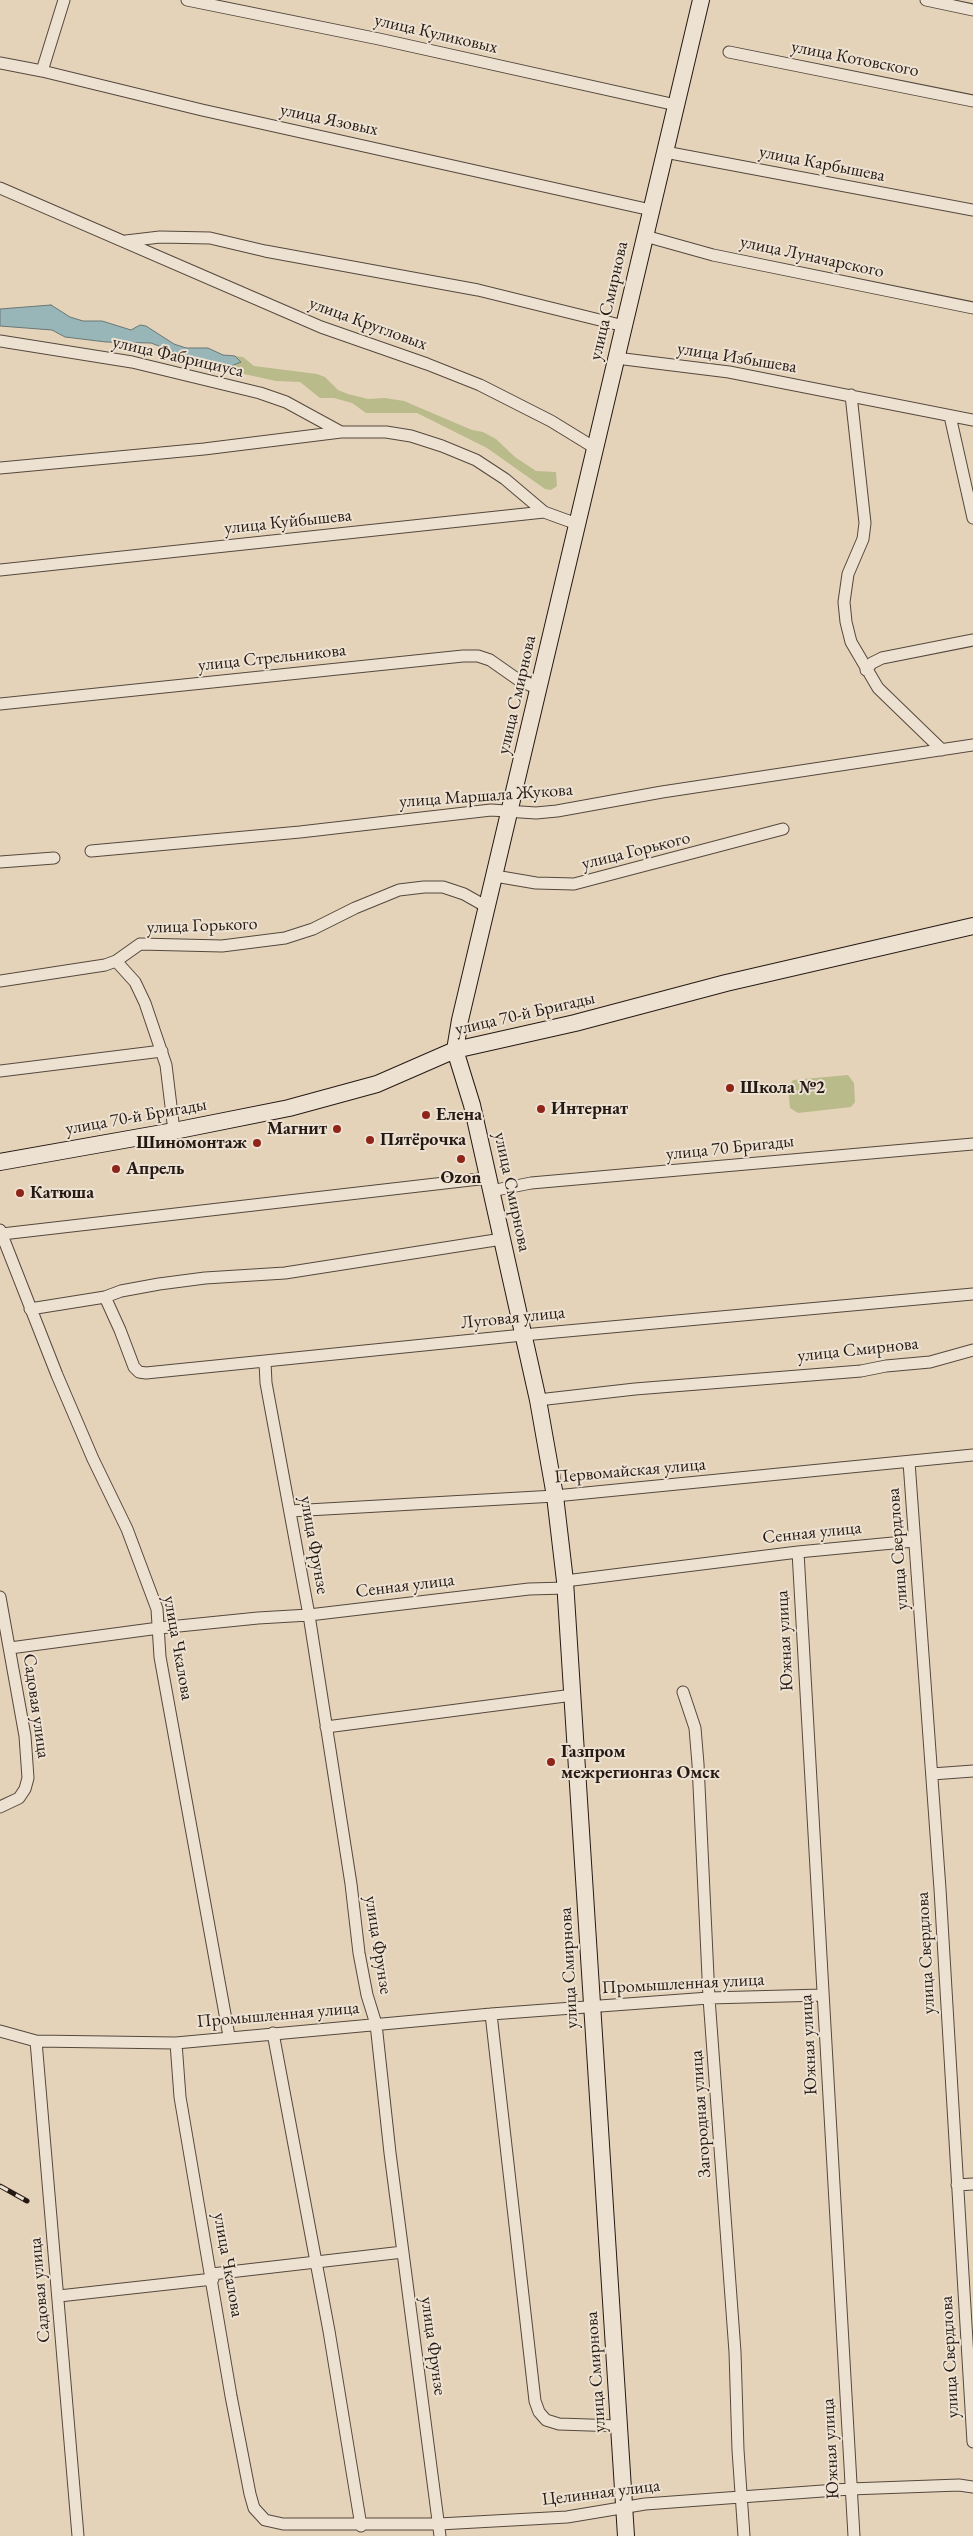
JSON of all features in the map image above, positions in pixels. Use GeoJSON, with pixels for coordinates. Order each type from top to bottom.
{"type":"FeatureCollection","features":[{"type":"Feature","properties":{"kind":"main road","name":"улица Смирнова"},"geometry":{"type":"LineString","coordinates":[[626,2536],[566,1584],[555,1496],[538,1400],[470,1096],[456,1050],[460,1020],[700,0]]}},
{"type":"Feature","properties":{"kind":"main road","name":"улица 70-й Бригады"},"geometry":{"type":"LineString","coordinates":[[0,1162],[174,1131],[334,1097],[377,1084],[456,1050],[973,926]]}},
{"type":"Feature","properties":{"kind":"street"},"geometry":{"type":"LineString","coordinates":[[42,71],[64,0]]}},
{"type":"Feature","properties":{"kind":"street","name":"улица Куликовых"},"geometry":{"type":"LineString","coordinates":[[188,0],[379,39],[676,105]]}},
{"type":"Feature","properties":{"kind":"street"},"geometry":{"type":"LineString","coordinates":[[926,0],[973,10]]}},
{"type":"Feature","properties":{"kind":"street","name":"улица Котовского"},"geometry":{"type":"LineString","coordinates":[[729,52],[973,101]]}},
{"type":"Feature","properties":{"kind":"street","name":"улица Язовых"},"geometry":{"type":"LineString","coordinates":[[0,63],[651,210]]}},
{"type":"Feature","properties":{"kind":"street","name":"улица Карбышева"},"geometry":{"type":"LineString","coordinates":[[665,152],[973,210]]}},
{"type":"Feature","properties":{"kind":"street","name":"улица Кругловых"},"geometry":{"type":"LineString","coordinates":[[0,188],[321,327],[427,364],[480,385],[551,421],[595,448]]}},
{"type":"Feature","properties":{"kind":"street","name":"улица Луначарского"},"geometry":{"type":"LineString","coordinates":[[645,236],[712,254],[973,308]]}},
{"type":"Feature","properties":{"kind":"street","name":"улица Кругловых"},"geometry":{"type":"LineString","coordinates":[[124,241],[160,237],[210,238],[265,251],[478,290],[624,326]]}},
{"type":"Feature","properties":{"kind":"street","name":"улица Фабрициуса"},"geometry":{"type":"LineString","coordinates":[[0,341],[132,362],[260,393],[286,402],[341,432]]}},
{"type":"Feature","properties":{"kind":"street","name":"улица Избышева"},"geometry":{"type":"LineString","coordinates":[[616,358],[729,372],[973,420]]}},
{"type":"Feature","properties":{"kind":"street"},"geometry":{"type":"LineString","coordinates":[[851,395],[865,522],[863,539],[848,574],[844,602],[851,642],[866,670],[891,702],[942,750]]}},
{"type":"Feature","properties":{"kind":"street"},"geometry":{"type":"LineString","coordinates":[[950,416],[973,518]]}},
{"type":"Feature","properties":{"kind":"street","name":"улица Фабрициуса"},"geometry":{"type":"LineString","coordinates":[[0,468],[119,458],[341,432],[386,432],[411,436],[476,460],[505,479],[544,512]]}},
{"type":"Feature","properties":{"kind":"street","name":"улица Куйбышева"},"geometry":{"type":"LineString","coordinates":[[0,570],[544,512],[577,524]]}},
{"type":"Feature","properties":{"kind":"street"},"geometry":{"type":"LineString","coordinates":[[866,670],[872,663],[882,658],[973,640]]}},
{"type":"Feature","properties":{"kind":"street","name":"улица Стрельникова"},"geometry":{"type":"LineString","coordinates":[[0,704],[463,656],[478,656],[490,660],[520,681],[539,689]]}},
{"type":"Feature","properties":{"kind":"street","name":"улица Маршала Жукова"},"geometry":{"type":"LineString","coordinates":[[90,851],[300,832],[491,810],[536,813],[557,811],[662,792],[973,746]]}},
{"type":"Feature","properties":{"kind":"street","name":"улица Горького"},"geometry":{"type":"LineString","coordinates":[[495,876],[536,883],[574,884],[698,854],[783,829]]}},
{"type":"Feature","properties":{"kind":"street"},"geometry":{"type":"LineString","coordinates":[[0,862],[54,858]]}},
{"type":"Feature","properties":{"kind":"street","name":"улица Горького"},"geometry":{"type":"LineString","coordinates":[[0,981],[89,968],[116,961],[140,944],[222,946],[285,938],[313,929],[355,908],[399,890],[424,886],[443,887],[464,894],[487,907]]}},
{"type":"Feature","properties":{"kind":"street"},"geometry":{"type":"LineString","coordinates":[[116,961],[135,982],[145,1003],[162,1051],[168,1076],[174,1131]]}},
{"type":"Feature","properties":{"kind":"street"},"geometry":{"type":"LineString","coordinates":[[0,1071],[162,1051]]}},
{"type":"Feature","properties":{"kind":"street","name":"улица 70 Бригады"},"geometry":{"type":"LineString","coordinates":[[1,1232],[490,1184],[531,1183],[973,1144]]}},
{"type":"Feature","properties":{"kind":"street","name":"улица Чкалова"},"geometry":{"type":"LineString","coordinates":[[1,1232],[30,1309],[93,1459],[127,1529],[157,1609],[160,1657],[229,2036]]}},
{"type":"Feature","properties":{"kind":"street"},"geometry":{"type":"LineString","coordinates":[[30,1309],[105,1297],[121,1291],[159,1284],[205,1278],[285,1273],[502,1239]]}},
{"type":"Feature","properties":{"kind":"street","name":"Луговая улица"},"geometry":{"type":"LineString","coordinates":[[105,1297],[134,1367],[139,1372],[265,1362],[523,1334],[973,1294]]}},
{"type":"Feature","properties":{"kind":"street","name":"улица Смирнова"},"geometry":{"type":"LineString","coordinates":[[538,1400],[635,1389],[861,1371],[886,1366],[930,1362],[973,1350]]}},
{"type":"Feature","properties":{"kind":"street","name":"улица Фрунзе"},"geometry":{"type":"LineString","coordinates":[[265,1362],[266,1383],[309,1615],[351,1884],[359,1953],[367,1995],[376,2024],[439,2530]]}},
{"type":"Feature","properties":{"kind":"street","name":"Первомайская улица"},"geometry":{"type":"LineString","coordinates":[[290,1511],[555,1496],[973,1455]]}},
{"type":"Feature","properties":{"kind":"street","name":"улица Свердлова"},"geometry":{"type":"LineString","coordinates":[[909,1462],[932,1774],[973,2442]]}},
{"type":"Feature","properties":{"kind":"street","name":"Сенная улица"},"geometry":{"type":"LineString","coordinates":[[10,1648],[159,1628],[309,1615],[529,1589],[798,1552],[914,1541]]}},
{"type":"Feature","properties":{"kind":"street","name":"Южная улица"},"geometry":{"type":"LineString","coordinates":[[798,1552],[854,2536]]}},
{"type":"Feature","properties":{"kind":"street","name":"Садовая улица"},"geometry":{"type":"LineString","coordinates":[[0,1596],[25,1736],[28,1778],[25,1789],[19,1798],[0,1807]]}},
{"type":"Feature","properties":{"kind":"street","name":"Загородная улица"},"geometry":{"type":"LineString","coordinates":[[683,1692],[695,1728],[698,1764],[709,1998],[735,2352],[744,2536]]}},
{"type":"Feature","properties":{"kind":"street"},"geometry":{"type":"LineString","coordinates":[[326,1727],[573,1695]]}},
{"type":"Feature","properties":{"kind":"street"},"geometry":{"type":"LineString","coordinates":[[932,1774],[973,1771]]}},
{"type":"Feature","properties":{"kind":"street","name":"Промышленная улица"},"geometry":{"type":"LineString","coordinates":[[0,2031],[36,2042],[176,2043],[229,2036],[490,2014],[709,1998],[824,1995]]}},
{"type":"Feature","properties":{"kind":"street"},"geometry":{"type":"LineString","coordinates":[[490,2014],[535,2401],[539,2412],[546,2420],[558,2424],[619,2426]]}},
{"type":"Feature","properties":{"kind":"street"},"geometry":{"type":"LineString","coordinates":[[273,2032],[329,2331],[361,2526]]}},
{"type":"Feature","properties":{"kind":"street","name":"Садовая улица"},"geometry":{"type":"LineString","coordinates":[[36,2042],[78,2536]]}},
{"type":"Feature","properties":{"kind":"street","name":"улица Чкалова"},"geometry":{"type":"LineString","coordinates":[[176,2043],[180,2096],[250,2494]]}},
{"type":"Feature","properties":{"kind":"street"},"geometry":{"type":"LineString","coordinates":[[957,2185],[973,2184]]}},
{"type":"Feature","properties":{"kind":"street"},"geometry":{"type":"LineString","coordinates":[[59,2296],[403,2252]]}},
{"type":"Feature","properties":{"kind":"street","name":"Целинная улица"},"geometry":{"type":"LineString","coordinates":[[250,2494],[254,2508],[265,2520],[283,2524],[439,2530],[567,2517],[645,2504],[850,2489],[959,2485],[973,2487]]}},
{"type":"Feature","properties":{"kind":"green space"},"geometry":{"type":"Polygon","coordinates":[[[235,356],[243,357],[254,366],[317,374],[325,377],[338,390],[348,394],[368,399],[385,398],[404,401],[472,430],[483,432],[496,439],[515,457],[536,471],[556,472],[557,486],[551,490],[545,489],[487,448],[417,413],[366,413],[352,403],[334,398],[320,398],[300,382],[276,381],[244,374],[229,367],[240,362],[235,356]]]}},
{"type":"Feature","properties":{"kind":"green space"},"geometry":{"type":"Polygon","coordinates":[[[848,1075],[854,1083],[855,1102],[851,1107],[798,1113],[790,1108],[788,1088],[793,1080],[848,1075]]]}},
{"type":"Feature","properties":{"kind":"water"},"geometry":{"type":"Polygon","coordinates":[[[51,305],[70,317],[83,321],[102,321],[131,330],[140,325],[146,326],[174,344],[186,348],[208,348],[223,355],[235,356],[241,362],[229,367],[208,367],[194,359],[171,357],[159,346],[151,343],[106,342],[65,337],[52,330],[0,326],[0,309],[51,305]]]}},
{"type":"Feature","properties":{"kind":"railway"},"geometry":{"type":"LineString","coordinates":[[0,2186],[27,2201]]}},
{"type":"Feature","properties":{"kind":"place","name":"Школа №2"},"geometry":{"type":"Point","coordinates":[730,1088]}},
{"type":"Feature","properties":{"kind":"place","name":"Интернат"},"geometry":{"type":"Point","coordinates":[541,1109]}},
{"type":"Feature","properties":{"kind":"place","name":"Елена"},"geometry":{"type":"Point","coordinates":[426,1115]}},
{"type":"Feature","properties":{"kind":"place","name":"Магнит"},"geometry":{"type":"Point","coordinates":[337,1129]}},
{"type":"Feature","properties":{"kind":"place","name":"Пятёрочка"},"geometry":{"type":"Point","coordinates":[370,1140]}},
{"type":"Feature","properties":{"kind":"place","name":"Шиномонтаж"},"geometry":{"type":"Point","coordinates":[257,1143]}},
{"type":"Feature","properties":{"kind":"place","name":"Ozon"},"geometry":{"type":"Point","coordinates":[461,1159]}},
{"type":"Feature","properties":{"kind":"place","name":"Апрель"},"geometry":{"type":"Point","coordinates":[116,1169]}},
{"type":"Feature","properties":{"kind":"place","name":"Катюша"},"geometry":{"type":"Point","coordinates":[20,1193]}},
{"type":"Feature","properties":{"kind":"place","name":"Газпром межрегионгаз Омск"},"geometry":{"type":"Point","coordinates":[551,1762]}}]}
